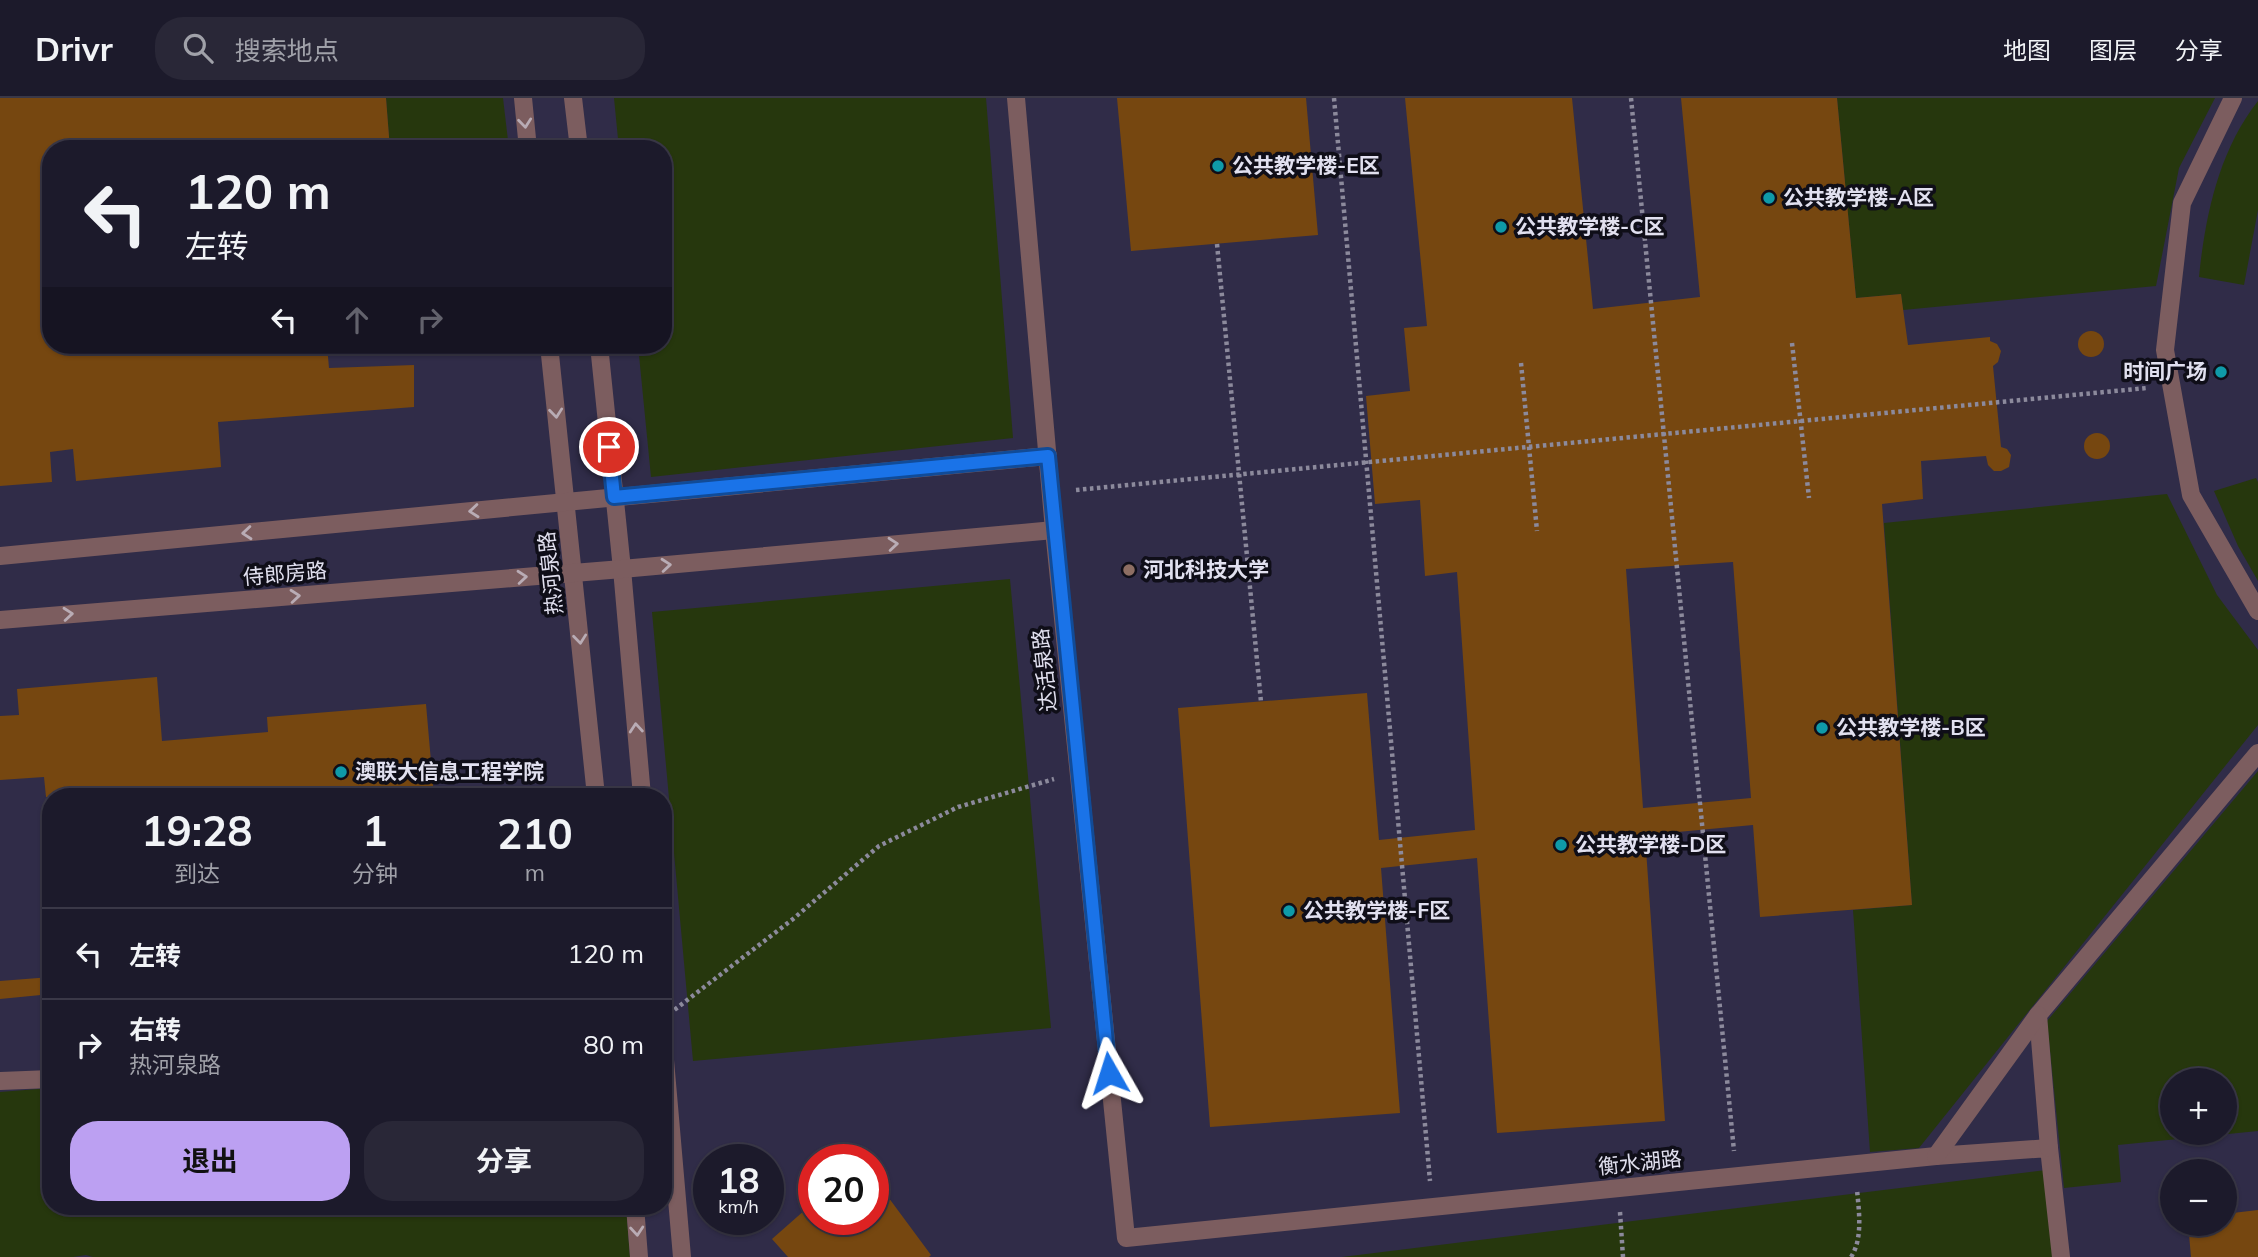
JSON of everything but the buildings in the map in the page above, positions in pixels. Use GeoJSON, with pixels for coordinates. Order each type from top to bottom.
{"type":"FeatureCollection","features":[{"type":"Feature","properties":{"kind":"lane"},"geometry":{"type":"LineString","coordinates":[[523,98],[527,140]]}},
{"type":"Feature","properties":{"kind":"lane"},"geometry":{"type":"LineString","coordinates":[[573,98],[578,140]]}},
{"type":"Feature","properties":{"kind":"lane","name":"达活泉路"},"geometry":{"type":"LineString","coordinates":[[1016,98],[1054,530],[1126,1238]]}},
{"type":"Feature","properties":{"kind":"lane"},"geometry":{"type":"LineString","coordinates":[[2233,98],[2182,204],[2165,350],[2191,495],[2258,611]]}},
{"type":"Feature","properties":{"kind":"lane","name":"热河泉路"},"geometry":{"type":"LineString","coordinates":[[550,354],[595,788]]}},
{"type":"Feature","properties":{"kind":"lane"},"geometry":{"type":"LineString","coordinates":[[600,354],[641,788]]}},
{"type":"Feature","properties":{"kind":"lane"},"geometry":{"type":"LineString","coordinates":[[0,556],[1048,456]]}},
{"type":"Feature","properties":{"kind":"lane","name":"侍郎房路"},"geometry":{"type":"LineString","coordinates":[[0,620],[622,569],[1054,530]]}},
{"type":"Feature","properties":{"kind":"lane"},"geometry":{"type":"LineString","coordinates":[[1936,1156],[2038,1015],[2258,753]]}},
{"type":"Feature","properties":{"kind":"lane"},"geometry":{"type":"LineString","coordinates":[[2038,1015],[2061,1257]]}},
{"type":"Feature","properties":{"kind":"lane"},"geometry":{"type":"LineString","coordinates":[[0,1082],[42,1080]]}},
{"type":"Feature","properties":{"kind":"lane","name":"衡水湖路"},"geometry":{"type":"LineString","coordinates":[[1126,1238],[1936,1156],[2049,1148]]}},
{"type":"Feature","properties":{"kind":"lane"},"geometry":{"type":"LineString","coordinates":[[672,1171],[682,1257]]}},
{"type":"Feature","properties":{"kind":"lane"},"geometry":{"type":"LineString","coordinates":[[636,1215],[639,1257]]}},
{"type":"Feature","properties":{"kind":"path"},"geometry":{"type":"LineString","coordinates":[[1334,98],[1433,1207]]}},
{"type":"Feature","properties":{"kind":"path"},"geometry":{"type":"LineString","coordinates":[[1631,98],[1736,1176]]}},
{"type":"Feature","properties":{"kind":"path"},"geometry":{"type":"LineString","coordinates":[[1217,244],[1261,702]]}},
{"type":"Feature","properties":{"kind":"path"},"geometry":{"type":"LineString","coordinates":[[1792,344],[1809,498]]}},
{"type":"Feature","properties":{"kind":"path"},"geometry":{"type":"LineString","coordinates":[[1521,363],[1537,531]]}},
{"type":"Feature","properties":{"kind":"path"},"geometry":{"type":"LineString","coordinates":[[1051,492],[2172,386]]}},
{"type":"Feature","properties":{"kind":"path"},"geometry":{"type":"LineString","coordinates":[[672,1012],[793,919],[879,846],[958,807],[1078,772]]}},
{"type":"Feature","properties":{"kind":"path"},"geometry":{"type":"LineString","coordinates":[[1851,1257],[1856,1249],[1859,1213],[1854,1164]]}},
{"type":"Feature","properties":{"kind":"path"},"geometry":{"type":"LineString","coordinates":[[1618,1188],[1623,1257]]}},
{"type":"Feature","properties":{"kind":"shaded area","name":"河北科技大学"},"geometry":{"type":"Polygon","coordinates":[[[0,98],[2258,98],[2258,1257],[0,1257],[0,98]]]}},
{"type":"Feature","properties":{"kind":"green space"},"geometry":{"type":"Polygon","coordinates":[[[386,98],[503,98],[508,140],[389,140],[386,98]]]}},
{"type":"Feature","properties":{"kind":"green space"},"geometry":{"type":"Polygon","coordinates":[[[614,98],[986,98],[1013,438],[651,477],[639,354],[672,354],[672,140],[618,140],[614,98]]]}},
{"type":"Feature","properties":{"kind":"green space"},"geometry":{"type":"Polygon","coordinates":[[[1837,98],[2215,98],[2179,168],[2156,286],[1903,310],[1901,294],[1856,298],[1837,98]]]}},
{"type":"Feature","properties":{"kind":"green space"},"geometry":{"type":"Polygon","coordinates":[[[2258,101],[2258,210],[2244,285],[2199,277],[2205,231],[2216,184],[2233,141],[2258,101]]]}},
{"type":"Feature","properties":{"kind":"green space"},"geometry":{"type":"Polygon","coordinates":[[[2256,478],[2258,581],[2238,546],[2214,491],[2256,478]]]}},
{"type":"Feature","properties":{"kind":"green space"},"geometry":{"type":"Polygon","coordinates":[[[2167,494],[2217,595],[2258,650],[2258,725],[1919,1148],[1870,1152],[1853,910],[1912,905],[1884,523],[2167,494]]]}},
{"type":"Feature","properties":{"kind":"green space"},"geometry":{"type":"Polygon","coordinates":[[[1010,579],[1051,1028],[693,1061],[672,831],[672,788],[668,788],[652,612],[1010,579]]]}},
{"type":"Feature","properties":{"kind":"green space"},"geometry":{"type":"Polygon","coordinates":[[[2258,771],[2258,1131],[2237,1133],[2237,1068],[2160,1068],[2160,1141],[2118,1145],[2121,1182],[2064,1188],[2047,1021],[2258,771]]]}},
{"type":"Feature","properties":{"kind":"green space"},"geometry":{"type":"Polygon","coordinates":[[[42,1089],[42,1215],[627,1215],[630,1257],[0,1257],[0,1092],[42,1089]]]}},
{"type":"Feature","properties":{"kind":"green space"},"geometry":{"type":"Polygon","coordinates":[[[2046,1170],[2054,1257],[1342,1257],[2046,1170]]]}},
{"type":"Feature","properties":{"kind":"place","name":"公共教学楼-E区"},"geometry":{"type":"Point","coordinates":[1218,166]}},
{"type":"Feature","properties":{"kind":"place","name":"公共教学楼-A区"},"geometry":{"type":"Point","coordinates":[1769,198]}},
{"type":"Feature","properties":{"kind":"place","name":"公共教学楼-C区"},"geometry":{"type":"Point","coordinates":[1501,227]}},
{"type":"Feature","properties":{"kind":"place","name":"时间广场"},"geometry":{"type":"Point","coordinates":[2221,372]}},
{"type":"Feature","properties":{"kind":"place","name":"河北科技大学"},"geometry":{"type":"Point","coordinates":[1129,570]}},
{"type":"Feature","properties":{"kind":"place","name":"公共教学楼-B区"},"geometry":{"type":"Point","coordinates":[1822,728]}},
{"type":"Feature","properties":{"kind":"place","name":"澳联大信息工程学院"},"geometry":{"type":"Point","coordinates":[341,772]}},
{"type":"Feature","properties":{"kind":"place","name":"公共教学楼-D区"},"geometry":{"type":"Point","coordinates":[1561,845]}},
{"type":"Feature","properties":{"kind":"place","name":"公共教学楼-F区"},"geometry":{"type":"Point","coordinates":[1289,911]}},
{"type":"Feature","properties":{"kind":"route"},"geometry":{"type":"LineString","coordinates":[[609,447],[614,497],[1048,456],[1109,1073]]}}]}
